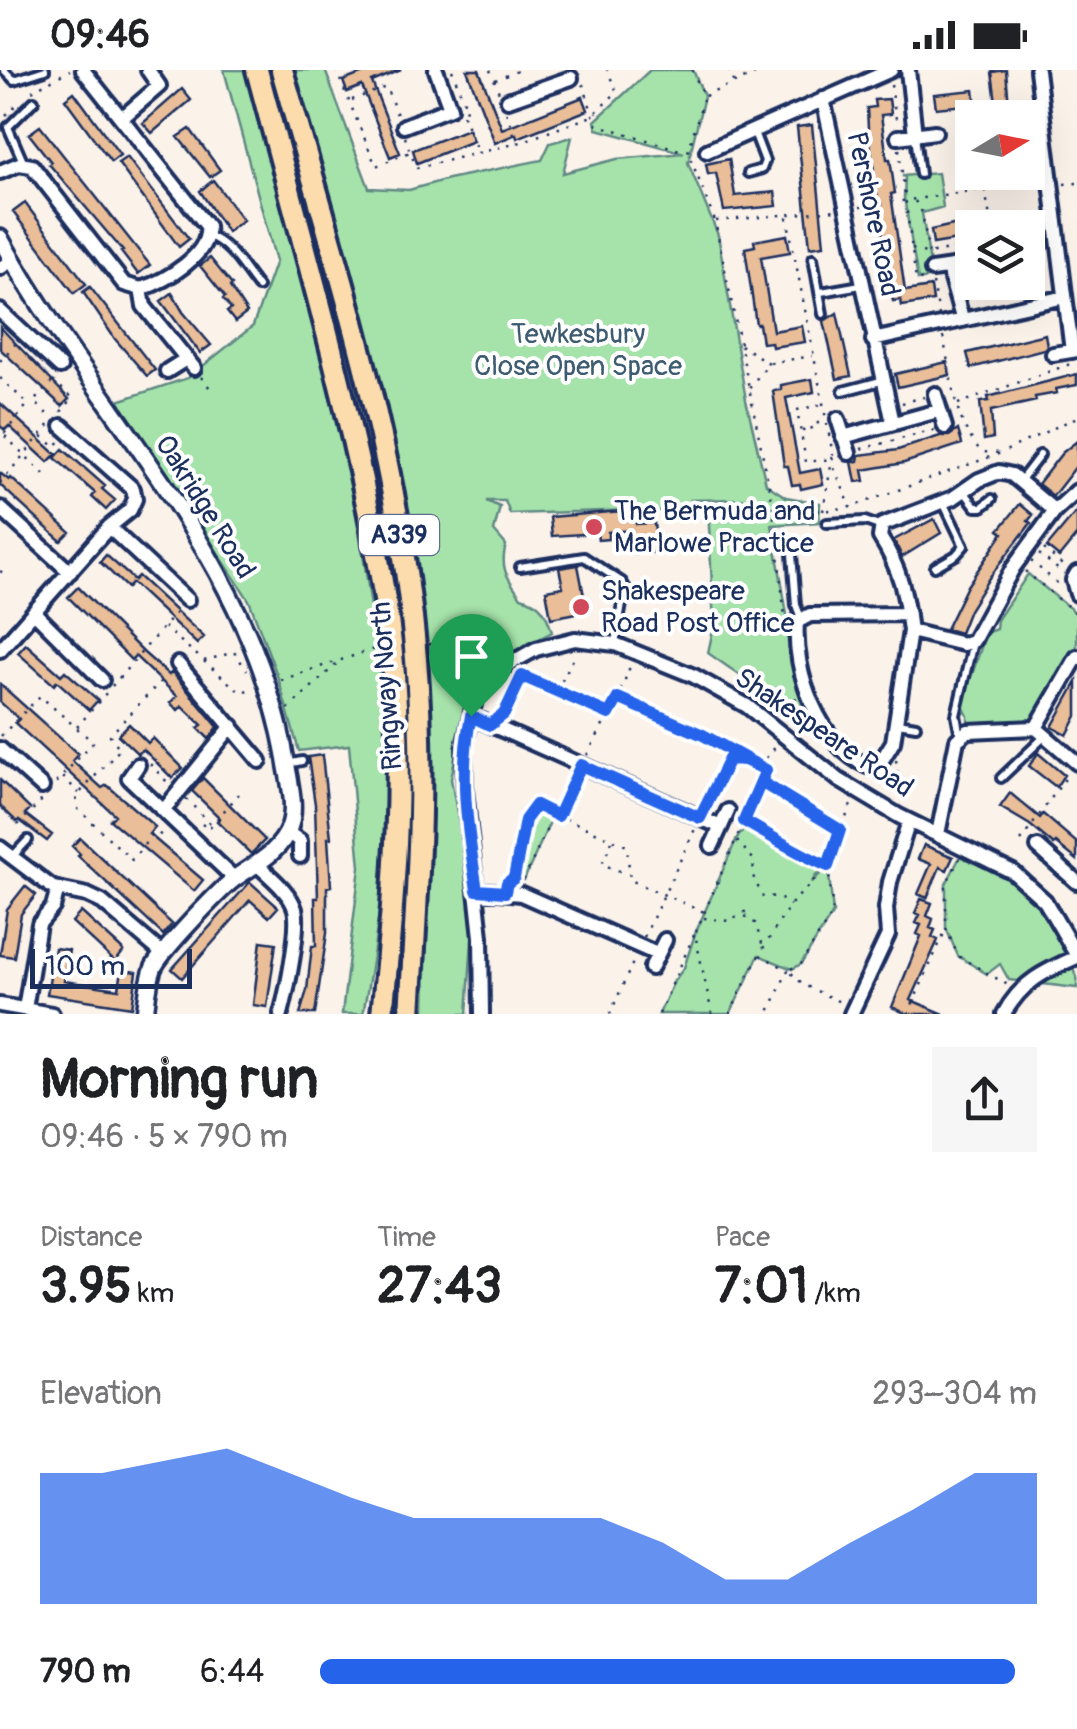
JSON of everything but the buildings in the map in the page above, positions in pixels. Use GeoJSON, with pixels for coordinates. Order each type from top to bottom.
{"type":"FeatureCollection","features":[{"type":"Feature","properties":{"kind":"highway","name":"Ringway North"},"geometry":{"type":"LineString","coordinates":[[257,70],[348,415],[392,643],[396,848],[382,1014]]}},
{"type":"Feature","properties":{"kind":"highway","name":"Ringway North"},"geometry":{"type":"LineString","coordinates":[[282,70],[364,361],[406,576],[416,656],[422,766],[410,1014]]}},
{"type":"Feature","properties":{"kind":"street"},"geometry":{"type":"LineString","coordinates":[[0,172],[24,164],[34,169],[124,284],[141,289],[152,285],[197,254],[208,236],[204,220],[82,70]]}},
{"type":"Feature","properties":{"kind":"street"},"geometry":{"type":"LineString","coordinates":[[122,118],[159,86],[148,70]]}},
{"type":"Feature","properties":{"kind":"street"},"geometry":{"type":"LineString","coordinates":[[404,126],[450,108],[436,70]]}},
{"type":"Feature","properties":{"kind":"street","name":"Pershore Road"},"geometry":{"type":"LineString","coordinates":[[908,70],[914,136]]}},
{"type":"Feature","properties":{"kind":"street"},"geometry":{"type":"LineString","coordinates":[[1036,70],[1064,297],[1075,355],[1053,354]]}},
{"type":"Feature","properties":{"kind":"street"},"geometry":{"type":"LineString","coordinates":[[703,136],[710,150],[889,71]]}},
{"type":"Feature","properties":{"kind":"street"},"geometry":{"type":"LineString","coordinates":[[508,100],[560,77]]}},
{"type":"Feature","properties":{"kind":"street","name":"Pershore Road"},"geometry":{"type":"LineString","coordinates":[[824,99],[893,423]]}},
{"type":"Feature","properties":{"kind":"street","name":"Pershore Road"},"geometry":{"type":"LineString","coordinates":[[898,137],[935,132]]}},
{"type":"Feature","properties":{"kind":"street","name":"Oakridge Road"},"geometry":{"type":"LineString","coordinates":[[0,238],[6,264],[221,564],[258,655],[294,762],[288,832],[300,841],[300,856]]}},
{"type":"Feature","properties":{"kind":"street","name":"Pershore Road"},"geometry":{"type":"LineString","coordinates":[[932,270],[955,266]]}},
{"type":"Feature","properties":{"kind":"street"},"geometry":{"type":"LineString","coordinates":[[948,268],[962,318]]}},
{"type":"Feature","properties":{"kind":"street"},"geometry":{"type":"LineString","coordinates":[[141,289],[144,306],[190,364],[167,371]]}},
{"type":"Feature","properties":{"kind":"street","name":"Pershore Road"},"geometry":{"type":"LineString","coordinates":[[873,340],[1064,297]]}},
{"type":"Feature","properties":{"kind":"street"},"geometry":{"type":"LineString","coordinates":[[0,311],[59,372]]}},
{"type":"Feature","properties":{"kind":"street"},"geometry":{"type":"LineString","coordinates":[[935,394],[944,428]]}},
{"type":"Feature","properties":{"kind":"street"},"geometry":{"type":"LineString","coordinates":[[843,437],[938,410]]}},
{"type":"Feature","properties":{"kind":"street"},"geometry":{"type":"LineString","coordinates":[[831,420],[849,452]]}},
{"type":"Feature","properties":{"kind":"street"},"geometry":{"type":"LineString","coordinates":[[0,650],[136,499],[133,489],[58,423]]}},
{"type":"Feature","properties":{"kind":"street"},"geometry":{"type":"LineString","coordinates":[[908,614],[801,618],[796,626],[804,684],[834,740],[867,766],[882,760],[892,744],[910,631],[908,614],[900,572],[880,537],[881,527],[1000,472],[1020,482],[1056,511]]}},
{"type":"Feature","properties":{"kind":"street"},"geometry":{"type":"LineString","coordinates":[[910,631],[964,644],[973,641],[1026,551],[1077,490]]}},
{"type":"Feature","properties":{"kind":"street"},"geometry":{"type":"LineString","coordinates":[[0,508],[70,572]]}},
{"type":"Feature","properties":{"kind":"street"},"geometry":{"type":"LineString","coordinates":[[109,528],[186,600]]}},
{"type":"Feature","properties":{"kind":"street"},"geometry":{"type":"LineString","coordinates":[[34,612],[102,680]]}},
{"type":"Feature","properties":{"kind":"street","name":"Shakespeare Road"},"geometry":{"type":"LineString","coordinates":[[485,1013],[477,890],[465,790],[464,747],[471,716],[476,696],[492,677],[522,656],[574,638],[614,644],[694,676],[747,706],[839,780],[909,821],[992,860],[1028,884],[1064,930],[1077,957]]}},
{"type":"Feature","properties":{"kind":"street"},"geometry":{"type":"LineString","coordinates":[[1040,732],[1077,657]]}},
{"type":"Feature","properties":{"kind":"street"},"geometry":{"type":"LineString","coordinates":[[178,664],[260,761]]}},
{"type":"Feature","properties":{"kind":"street"},"geometry":{"type":"LineString","coordinates":[[471,716],[722,827]]}},
{"type":"Feature","properties":{"kind":"street"},"geometry":{"type":"LineString","coordinates":[[164,810],[232,726]]}},
{"type":"Feature","properties":{"kind":"street"},"geometry":{"type":"LineString","coordinates":[[938,834],[960,736],[968,730],[1040,732],[1077,763]]}},
{"type":"Feature","properties":{"kind":"street"},"geometry":{"type":"LineString","coordinates":[[0,749],[42,786]]}},
{"type":"Feature","properties":{"kind":"street"},"geometry":{"type":"LineString","coordinates":[[139,759],[129,778],[235,879]]}},
{"type":"Feature","properties":{"kind":"street"},"geometry":{"type":"LineString","coordinates":[[712,846],[728,811]]}},
{"type":"Feature","properties":{"kind":"street"},"geometry":{"type":"LineString","coordinates":[[852,1014],[888,935],[886,908],[890,882],[909,821]]}},
{"type":"Feature","properties":{"kind":"street"},"geometry":{"type":"LineString","coordinates":[[144,1014],[153,969],[163,954],[235,879],[258,865],[288,832]]}},
{"type":"Feature","properties":{"kind":"street"},"geometry":{"type":"LineString","coordinates":[[1038,847],[1077,882]]}},
{"type":"Feature","properties":{"kind":"street"},"geometry":{"type":"LineString","coordinates":[[0,848],[42,882],[102,902],[163,954]]}},
{"type":"Feature","properties":{"kind":"street"},"geometry":{"type":"LineString","coordinates":[[258,865],[288,895],[296,910],[282,1014]]}},
{"type":"Feature","properties":{"kind":"street"},"geometry":{"type":"LineString","coordinates":[[25,1009],[40,924],[53,907],[58,889]]}},
{"type":"Feature","properties":{"kind":"street"},"geometry":{"type":"LineString","coordinates":[[477,890],[523,895],[640,947],[654,961],[665,940]]}},
{"type":"Feature","properties":{"kind":"street"},"geometry":{"type":"LineString","coordinates":[[1004,1014],[1018,991],[1034,976],[1077,957]]}},
{"type":"Feature","properties":{"kind":"street"},"geometry":{"type":"LineString","coordinates":[[0,1005],[52,1014]]}},
{"type":"Feature","properties":{"kind":"lane"},"geometry":{"type":"LineString","coordinates":[[4,70],[14,80],[45,70]]}},
{"type":"Feature","properties":{"kind":"lane"},"geometry":{"type":"LineString","coordinates":[[24,164],[8,128],[34,102]]}},
{"type":"Feature","properties":{"kind":"lane"},"geometry":{"type":"LineString","coordinates":[[748,173],[762,169],[765,162],[754,132]]}},
{"type":"Feature","properties":{"kind":"lane"},"geometry":{"type":"LineString","coordinates":[[914,136],[920,174]]}},
{"type":"Feature","properties":{"kind":"lane"},"geometry":{"type":"LineString","coordinates":[[208,236],[226,248],[258,287]]}},
{"type":"Feature","properties":{"kind":"lane"},"geometry":{"type":"LineString","coordinates":[[813,258],[824,314]]}},
{"type":"Feature","properties":{"kind":"lane"},"geometry":{"type":"LineString","coordinates":[[821,292],[862,284]]}},
{"type":"Feature","properties":{"kind":"lane"},"geometry":{"type":"LineString","coordinates":[[843,392],[883,381]]}},
{"type":"Feature","properties":{"kind":"lane"},"geometry":{"type":"LineString","coordinates":[[1020,482],[1040,455]]}},
{"type":"Feature","properties":{"kind":"lane"},"geometry":{"type":"LineString","coordinates":[[964,490],[976,508],[992,499]]}},
{"type":"Feature","properties":{"kind":"lane"},"geometry":{"type":"LineString","coordinates":[[935,567],[964,546],[943,500]]}},
{"type":"Feature","properties":{"kind":"lane"},"geometry":{"type":"LineString","coordinates":[[826,523],[865,521],[881,527]]}},
{"type":"Feature","properties":{"kind":"lane"},"geometry":{"type":"LineString","coordinates":[[792,554],[796,604],[801,618]]}},
{"type":"Feature","properties":{"kind":"lane"},"geometry":{"type":"LineString","coordinates":[[520,567],[584,557],[622,582],[625,587],[614,644]]}},
{"type":"Feature","properties":{"kind":"lane"},"geometry":{"type":"LineString","coordinates":[[960,736],[956,715],[973,641]]}},
{"type":"Feature","properties":{"kind":"lane"},"geometry":{"type":"LineString","coordinates":[[896,722],[916,726]]}},
{"type":"Feature","properties":{"kind":"lane"},"geometry":{"type":"LineString","coordinates":[[1001,778],[1040,732]]}},
{"type":"Feature","properties":{"kind":"lane"},"geometry":{"type":"LineString","coordinates":[[12,858],[28,840]]}},
{"type":"Feature","properties":{"kind":"path"},"geometry":{"type":"LineString","coordinates":[[336,70],[376,166],[410,152]]}},
{"type":"Feature","properties":{"kind":"path"},"geometry":{"type":"LineString","coordinates":[[452,70],[478,153]]}},
{"type":"Feature","properties":{"kind":"path"},"geometry":{"type":"LineString","coordinates":[[494,80],[520,70]]}},
{"type":"Feature","properties":{"kind":"path"},"geometry":{"type":"LineString","coordinates":[[350,101],[386,87],[417,168],[518,143],[592,116],[617,92],[607,70]]}},
{"type":"Feature","properties":{"kind":"path"},"geometry":{"type":"LineString","coordinates":[[692,70],[704,96],[688,152],[715,221],[772,501],[785,618]]}},
{"type":"Feature","properties":{"kind":"path"},"geometry":{"type":"LineString","coordinates":[[729,70],[734,83]]}},
{"type":"Feature","properties":{"kind":"path"},"geometry":{"type":"LineString","coordinates":[[704,96],[763,70]]}},
{"type":"Feature","properties":{"kind":"path"},"geometry":{"type":"LineString","coordinates":[[889,71],[916,280],[932,277],[960,422],[969,440],[982,452],[1002,452]]}},
{"type":"Feature","properties":{"kind":"path"},"geometry":{"type":"LineString","coordinates":[[560,77],[580,76],[596,124],[688,152]]}},
{"type":"Feature","properties":{"kind":"path"},"geometry":{"type":"LineString","coordinates":[[1045,185],[1077,183]]}},
{"type":"Feature","properties":{"kind":"path"},"geometry":{"type":"LineString","coordinates":[[715,221],[847,210],[985,190],[989,210]]}},
{"type":"Feature","properties":{"kind":"path"},"geometry":{"type":"LineString","coordinates":[[914,200],[922,212],[932,270]]}},
{"type":"Feature","properties":{"kind":"path"},"geometry":{"type":"LineString","coordinates":[[786,215],[822,404],[831,420],[833,457],[806,462],[797,410],[822,404]]}},
{"type":"Feature","properties":{"kind":"path"},"geometry":{"type":"LineString","coordinates":[[912,248],[929,254],[955,249]]}},
{"type":"Feature","properties":{"kind":"path"},"geometry":{"type":"LineString","coordinates":[[0,361],[25,334]]}},
{"type":"Feature","properties":{"kind":"path"},"geometry":{"type":"LineString","coordinates":[[739,344],[769,363],[813,356]]}},
{"type":"Feature","properties":{"kind":"path"},"geometry":{"type":"LineString","coordinates":[[957,405],[1075,355]]}},
{"type":"Feature","properties":{"kind":"path"},"geometry":{"type":"LineString","coordinates":[[747,390],[769,363]]}},
{"type":"Feature","properties":{"kind":"path"},"geometry":{"type":"LineString","coordinates":[[190,364],[210,388]]}},
{"type":"Feature","properties":{"kind":"path"},"geometry":{"type":"LineString","coordinates":[[58,423],[34,401],[59,372]]}},
{"type":"Feature","properties":{"kind":"path"},"geometry":{"type":"LineString","coordinates":[[0,378],[28,404],[2,437],[44,474]]}},
{"type":"Feature","properties":{"kind":"path"},"geometry":{"type":"LineString","coordinates":[[0,483],[41,434],[58,423],[73,398],[52,381]]}},
{"type":"Feature","properties":{"kind":"path"},"geometry":{"type":"LineString","coordinates":[[660,509],[770,507],[823,511],[851,507],[1002,452],[1077,417]]}},
{"type":"Feature","properties":{"kind":"path"},"geometry":{"type":"LineString","coordinates":[[801,432],[831,420]]}},
{"type":"Feature","properties":{"kind":"path"},"geometry":{"type":"LineString","coordinates":[[849,452],[944,428]]}},
{"type":"Feature","properties":{"kind":"path"},"geometry":{"type":"LineString","coordinates":[[41,434],[55,448]]}},
{"type":"Feature","properties":{"kind":"path"},"geometry":{"type":"LineString","coordinates":[[823,511],[834,467],[851,507]]}},
{"type":"Feature","properties":{"kind":"path"},"geometry":{"type":"LineString","coordinates":[[1026,551],[1073,582]]}},
{"type":"Feature","properties":{"kind":"path"},"geometry":{"type":"LineString","coordinates":[[1026,551],[1073,582]]}},
{"type":"Feature","properties":{"kind":"path"},"geometry":{"type":"LineString","coordinates":[[1026,551],[1077,614]]}},
{"type":"Feature","properties":{"kind":"path"},"geometry":{"type":"LineString","coordinates":[[76,728],[186,600]]}},
{"type":"Feature","properties":{"kind":"path"},"geometry":{"type":"LineString","coordinates":[[164,626],[240,692],[259,687]]}},
{"type":"Feature","properties":{"kind":"path"},"geometry":{"type":"LineString","coordinates":[[429,644],[472,648],[490,665]]}},
{"type":"Feature","properties":{"kind":"path"},"geometry":{"type":"LineString","coordinates":[[556,691],[571,658],[582,646]]}},
{"type":"Feature","properties":{"kind":"path"},"geometry":{"type":"LineString","coordinates":[[276,682],[374,649]]}},
{"type":"Feature","properties":{"kind":"path"},"geometry":{"type":"LineString","coordinates":[[204,661],[234,652]]}},
{"type":"Feature","properties":{"kind":"path"},"geometry":{"type":"LineString","coordinates":[[288,709],[344,657]]}},
{"type":"Feature","properties":{"kind":"path"},"geometry":{"type":"LineString","coordinates":[[524,880],[618,698],[631,661]]}},
{"type":"Feature","properties":{"kind":"path"},"geometry":{"type":"LineString","coordinates":[[490,725],[504,714],[522,676],[609,714]]}},
{"type":"Feature","properties":{"kind":"path"},"geometry":{"type":"LineString","coordinates":[[158,837],[152,835],[132,860],[76,806],[80,794],[120,749],[110,736],[161,681]]}},
{"type":"Feature","properties":{"kind":"path"},"geometry":{"type":"LineString","coordinates":[[789,718],[797,708],[795,690]]}},
{"type":"Feature","properties":{"kind":"path"},"geometry":{"type":"LineString","coordinates":[[0,736],[40,696],[93,742],[18,825]]}},
{"type":"Feature","properties":{"kind":"path"},"geometry":{"type":"LineString","coordinates":[[618,698],[703,735],[766,770]]}},
{"type":"Feature","properties":{"kind":"path"},"geometry":{"type":"LineString","coordinates":[[659,1014],[766,770],[765,759],[778,745],[773,733]]}},
{"type":"Feature","properties":{"kind":"path"},"geometry":{"type":"LineString","coordinates":[[892,744],[900,790]]}},
{"type":"Feature","properties":{"kind":"path"},"geometry":{"type":"LineString","coordinates":[[139,759],[212,825],[238,794]]}},
{"type":"Feature","properties":{"kind":"path"},"geometry":{"type":"LineString","coordinates":[[610,1014],[729,759],[745,760]]}},
{"type":"Feature","properties":{"kind":"path"},"geometry":{"type":"LineString","coordinates":[[1021,841],[1077,763]]}},
{"type":"Feature","properties":{"kind":"path"},"geometry":{"type":"LineString","coordinates":[[62,776],[80,794]]}},
{"type":"Feature","properties":{"kind":"path"},"geometry":{"type":"LineString","coordinates":[[761,782],[840,830]]}},
{"type":"Feature","properties":{"kind":"path"},"geometry":{"type":"LineString","coordinates":[[768,1014],[788,970],[802,964],[833,914],[828,866],[856,794]]}},
{"type":"Feature","properties":{"kind":"path"},"geometry":{"type":"LineString","coordinates":[[505,892],[507,883],[514,878],[529,814],[536,805],[628,846],[630,880],[703,915],[729,921],[750,909]]}},
{"type":"Feature","properties":{"kind":"path"},"geometry":{"type":"LineString","coordinates":[[744,821],[792,851],[828,866]]}},
{"type":"Feature","properties":{"kind":"path"},"geometry":{"type":"LineString","coordinates":[[613,840],[602,864],[630,875]]}},
{"type":"Feature","properties":{"kind":"path"},"geometry":{"type":"LineString","coordinates":[[736,840],[754,860],[753,876],[763,898],[776,896],[790,905]]}},
{"type":"Feature","properties":{"kind":"path"},"geometry":{"type":"LineString","coordinates":[[964,849],[946,884],[946,928],[958,956],[1018,991]]}},
{"type":"Feature","properties":{"kind":"path"},"geometry":{"type":"LineString","coordinates":[[730,1014],[759,955],[790,905],[828,866]]}},
{"type":"Feature","properties":{"kind":"path"},"geometry":{"type":"LineString","coordinates":[[744,916],[755,923],[763,948]]}},
{"type":"Feature","properties":{"kind":"path"},"geometry":{"type":"LineString","coordinates":[[729,921],[733,928]]}},
{"type":"Feature","properties":{"kind":"path"},"geometry":{"type":"LineString","coordinates":[[908,1014],[946,928]]}},
{"type":"Feature","properties":{"kind":"path"},"geometry":{"type":"LineString","coordinates":[[695,934],[712,1014]]}},
{"type":"Feature","properties":{"kind":"path"},"geometry":{"type":"LineString","coordinates":[[759,955],[788,970],[804,985],[840,1002]]}},
{"type":"Feature","properties":{"kind":"green space"},"geometry":{"type":"Polygon","coordinates":[[[224,70],[244,70],[320,351],[365,566],[383,711],[387,810],[380,902],[363,1014],[342,1014],[360,867],[349,745],[299,751],[278,678],[249,600],[118,401],[188,378],[253,326],[276,261],[224,70]]]}},
{"type":"Feature","properties":{"kind":"green space","name":"Tewkesbury Close Open Space"},"geometry":{"type":"Polygon","coordinates":[[[287,70],[325,70],[369,188],[409,190],[542,160],[550,143],[572,137],[563,173],[617,159],[684,153],[597,129],[595,121],[650,70],[693,70],[704,96],[688,163],[718,235],[746,400],[766,484],[786,497],[820,503],[819,522],[772,525],[803,710],[798,716],[708,653],[714,625],[708,506],[744,506],[744,499],[691,500],[696,513],[635,510],[510,514],[505,501],[486,501],[500,507],[494,531],[506,545],[504,567],[509,579],[521,597],[542,609],[552,632],[490,665],[468,649],[492,677],[467,696],[451,779],[474,909],[467,1014],[425,1014],[429,644],[421,641],[287,70]]]}},
{"type":"Feature","properties":{"kind":"green space"},"geometry":{"type":"Polygon","coordinates":[[[938,173],[943,207],[922,213],[932,277],[918,280],[902,176],[938,173]]]}},
{"type":"Feature","properties":{"kind":"green space"},"geometry":{"type":"Polygon","coordinates":[[[1028,574],[1077,614],[1077,655],[1036,728],[968,731],[968,716],[962,704],[986,633],[996,629],[997,620],[1028,574]]]}},
{"type":"Feature","properties":{"kind":"green space"},"geometry":{"type":"Polygon","coordinates":[[[535,805],[554,813],[524,880],[514,878],[524,827],[535,805]]]}},
{"type":"Feature","properties":{"kind":"green space"},"geometry":{"type":"Polygon","coordinates":[[[745,827],[820,870],[811,883],[828,866],[833,913],[801,964],[792,969],[759,955],[730,1014],[659,1014],[684,968],[695,934],[745,827]]]}},
{"type":"Feature","properties":{"kind":"green space"},"geometry":{"type":"Polygon","coordinates":[[[964,849],[1022,886],[1045,917],[1077,977],[1077,988],[1009,980],[1000,964],[987,974],[958,956],[946,928],[946,884],[964,849]]]}},
{"type":"Feature","properties":{"kind":"place","name":"The Bermuda and Marlowe Practice"},"geometry":{"type":"Point","coordinates":[594,527]}},
{"type":"Feature","properties":{"kind":"place","name":"Shakespeare Road Post Office"},"geometry":{"type":"Point","coordinates":[581,607]}},
{"type":"Feature","properties":{"kind":"route"},"geometry":{"type":"LineString","coordinates":[[471,716],[464,747],[465,790],[477,890],[505,892],[510,878],[514,878],[525,820],[536,805],[558,816],[581,765],[700,818],[729,759],[745,760],[766,770],[761,782],[840,830],[828,866],[792,851],[744,821],[766,770],[703,735],[618,698],[609,714],[522,676],[504,714],[490,725],[471,716]]}}]}
